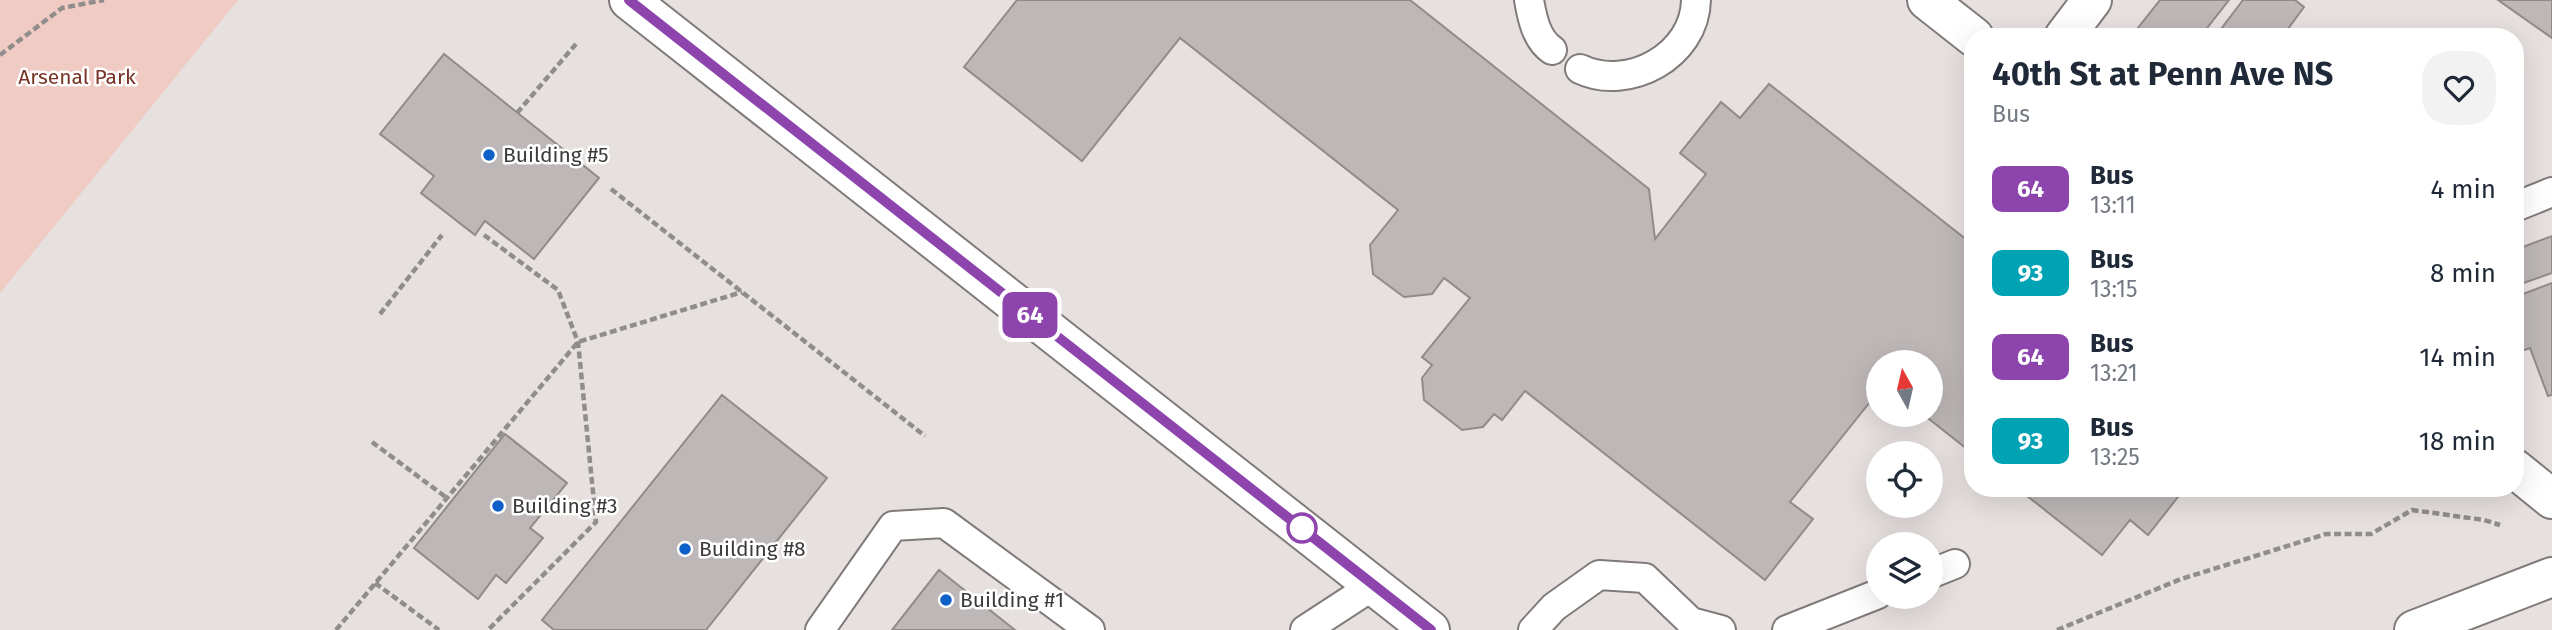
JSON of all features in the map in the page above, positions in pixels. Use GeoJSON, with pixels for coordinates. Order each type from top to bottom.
{"type":"FeatureCollection","features":[{"type":"Feature","properties":{"kind":"main road"},"geometry":{"type":"LineString","coordinates":[[629,0],[1430,630]]}},
{"type":"Feature","properties":{"kind":"main road"},"geometry":{"type":"LineString","coordinates":[[1927,0],[1964,29]]}},
{"type":"Feature","properties":{"kind":"main road"},"geometry":{"type":"LineString","coordinates":[[2071,28],[2092,0]]}},
{"type":"Feature","properties":{"kind":"main road"},"geometry":{"type":"LineString","coordinates":[[2524,476],[2552,499]]}},
{"type":"Feature","properties":{"kind":"main road"},"geometry":{"type":"LineString","coordinates":[[2414,630],[2552,577]]}},
{"type":"Feature","properties":{"kind":"lane"},"geometry":{"type":"LineString","coordinates":[[1529,0],[1533,21],[1546,46],[1552,50]]}},
{"type":"Feature","properties":{"kind":"lane"},"geometry":{"type":"LineString","coordinates":[[1580,69],[1593,75],[1621,76],[1648,69],[1671,53],[1688,32],[1696,0]]}},
{"type":"Feature","properties":{"kind":"lane"},"geometry":{"type":"LineString","coordinates":[[2524,203],[2552,192]]}},
{"type":"Feature","properties":{"kind":"lane"},"geometry":{"type":"LineString","coordinates":[[820,630],[893,526],[944,523],[1090,630]]}},
{"type":"Feature","properties":{"kind":"lane"},"geometry":{"type":"LineString","coordinates":[[1533,630],[1554,607],[1599,575],[1646,578],[1691,622],[1721,630]]}},
{"type":"Feature","properties":{"kind":"lane"},"geometry":{"type":"LineString","coordinates":[[1305,630],[1374,585]]}},
{"type":"Feature","properties":{"kind":"lane"},"geometry":{"type":"LineString","coordinates":[[1787,630],[1866,599]]}},
{"type":"Feature","properties":{"kind":"path"},"geometry":{"type":"LineString","coordinates":[[0,55],[62,8],[104,0]]}},
{"type":"Feature","properties":{"kind":"path"},"geometry":{"type":"LineString","coordinates":[[517,113],[576,44]]}},
{"type":"Feature","properties":{"kind":"path"},"geometry":{"type":"LineString","coordinates":[[611,189],[925,436]]}},
{"type":"Feature","properties":{"kind":"path"},"geometry":{"type":"LineString","coordinates":[[380,314],[442,235]]}},
{"type":"Feature","properties":{"kind":"path"},"geometry":{"type":"LineString","coordinates":[[484,235],[558,290],[578,342],[596,522],[488,630]]}},
{"type":"Feature","properties":{"kind":"path"},"geometry":{"type":"LineString","coordinates":[[335,630],[578,342],[742,292]]}},
{"type":"Feature","properties":{"kind":"path"},"geometry":{"type":"LineString","coordinates":[[372,442],[447,498]]}},
{"type":"Feature","properties":{"kind":"path"},"geometry":{"type":"LineString","coordinates":[[2057,630],[2181,579],[2326,534],[2371,534],[2412,509],[2484,520],[2506,527]]}},
{"type":"Feature","properties":{"kind":"path"},"geometry":{"type":"LineString","coordinates":[[375,583],[439,630]]}},
{"type":"Feature","properties":{"kind":"green space","name":"Arsenal Park"},"geometry":{"type":"Polygon","coordinates":[[[0,0],[238,0],[0,293],[0,0]]]}},
{"type":"Feature","properties":{"kind":"building"},"geometry":{"type":"Polygon","coordinates":[[[1017,0],[1410,0],[1649,189],[1655,239],[1706,174],[1680,153],[1721,102],[1740,118],[1769,84],[1964,238],[1964,447],[1939,427],[1943,427],[1943,350],[1866,350],[1866,407],[1790,502],[1813,519],[1765,580],[1525,391],[1502,420],[1494,414],[1483,427],[1462,430],[1424,400],[1422,378],[1432,365],[1422,357],[1470,298],[1444,278],[1432,294],[1404,297],[1373,274],[1370,245],[1398,210],[1180,38],[1082,161],[964,67],[1017,0]]]}},
{"type":"Feature","properties":{"kind":"building"},"geometry":{"type":"Polygon","coordinates":[[[2160,0],[2229,0],[2207,28],[2138,28],[2160,0]]]}},
{"type":"Feature","properties":{"kind":"building"},"geometry":{"type":"Polygon","coordinates":[[[2243,0],[2295,0],[2304,7],[2289,28],[2222,28],[2243,0]]]}},
{"type":"Feature","properties":{"kind":"building"},"geometry":{"type":"Polygon","coordinates":[[[2498,0],[2552,0],[2552,38],[2498,0]]]}},
{"type":"Feature","properties":{"kind":"building","name":"Building #5"},"geometry":{"type":"Polygon","coordinates":[[[444,54],[599,178],[534,259],[485,221],[475,235],[421,193],[434,176],[380,134],[444,54]]]}},
{"type":"Feature","properties":{"kind":"building"},"geometry":{"type":"Polygon","coordinates":[[[2552,236],[2552,273],[2524,283],[2524,247],[2552,236]]]}},
{"type":"Feature","properties":{"kind":"building"},"geometry":{"type":"Polygon","coordinates":[[[2552,283],[2552,395],[2548,396],[2530,348],[2524,350],[2524,294],[2552,283]]]}},
{"type":"Feature","properties":{"kind":"building","name":"Building #8"},"geometry":{"type":"Polygon","coordinates":[[[722,395],[827,478],[706,630],[554,630],[542,620],[722,395]]]}},
{"type":"Feature","properties":{"kind":"building","name":"Building #3"},"geometry":{"type":"Polygon","coordinates":[[[505,434],[567,483],[530,528],[543,538],[506,583],[496,575],[478,599],[414,548],[505,434]]]}},
{"type":"Feature","properties":{"kind":"building"},"geometry":{"type":"Polygon","coordinates":[[[2028,497],[2178,497],[2148,535],[2130,520],[2102,555],[2028,497]]]}},
{"type":"Feature","properties":{"kind":"building","name":"Building #1"},"geometry":{"type":"Polygon","coordinates":[[[939,570],[1015,630],[892,630],[939,570]]]}},
{"type":"Feature","properties":{"kind":"bus line","name":"64"},"geometry":{"type":"LineString","coordinates":[[629,0],[1431,630]]}},
{"type":"Feature","properties":{"kind":"place","name":"Building #5"},"geometry":{"type":"Point","coordinates":[489,155]}},
{"type":"Feature","properties":{"kind":"place","name":"Building #3"},"geometry":{"type":"Point","coordinates":[498,506]}},
{"type":"Feature","properties":{"kind":"place","name":"Building #8"},"geometry":{"type":"Point","coordinates":[685,549]}},
{"type":"Feature","properties":{"kind":"place","name":"Building #1"},"geometry":{"type":"Point","coordinates":[946,600]}}]}
